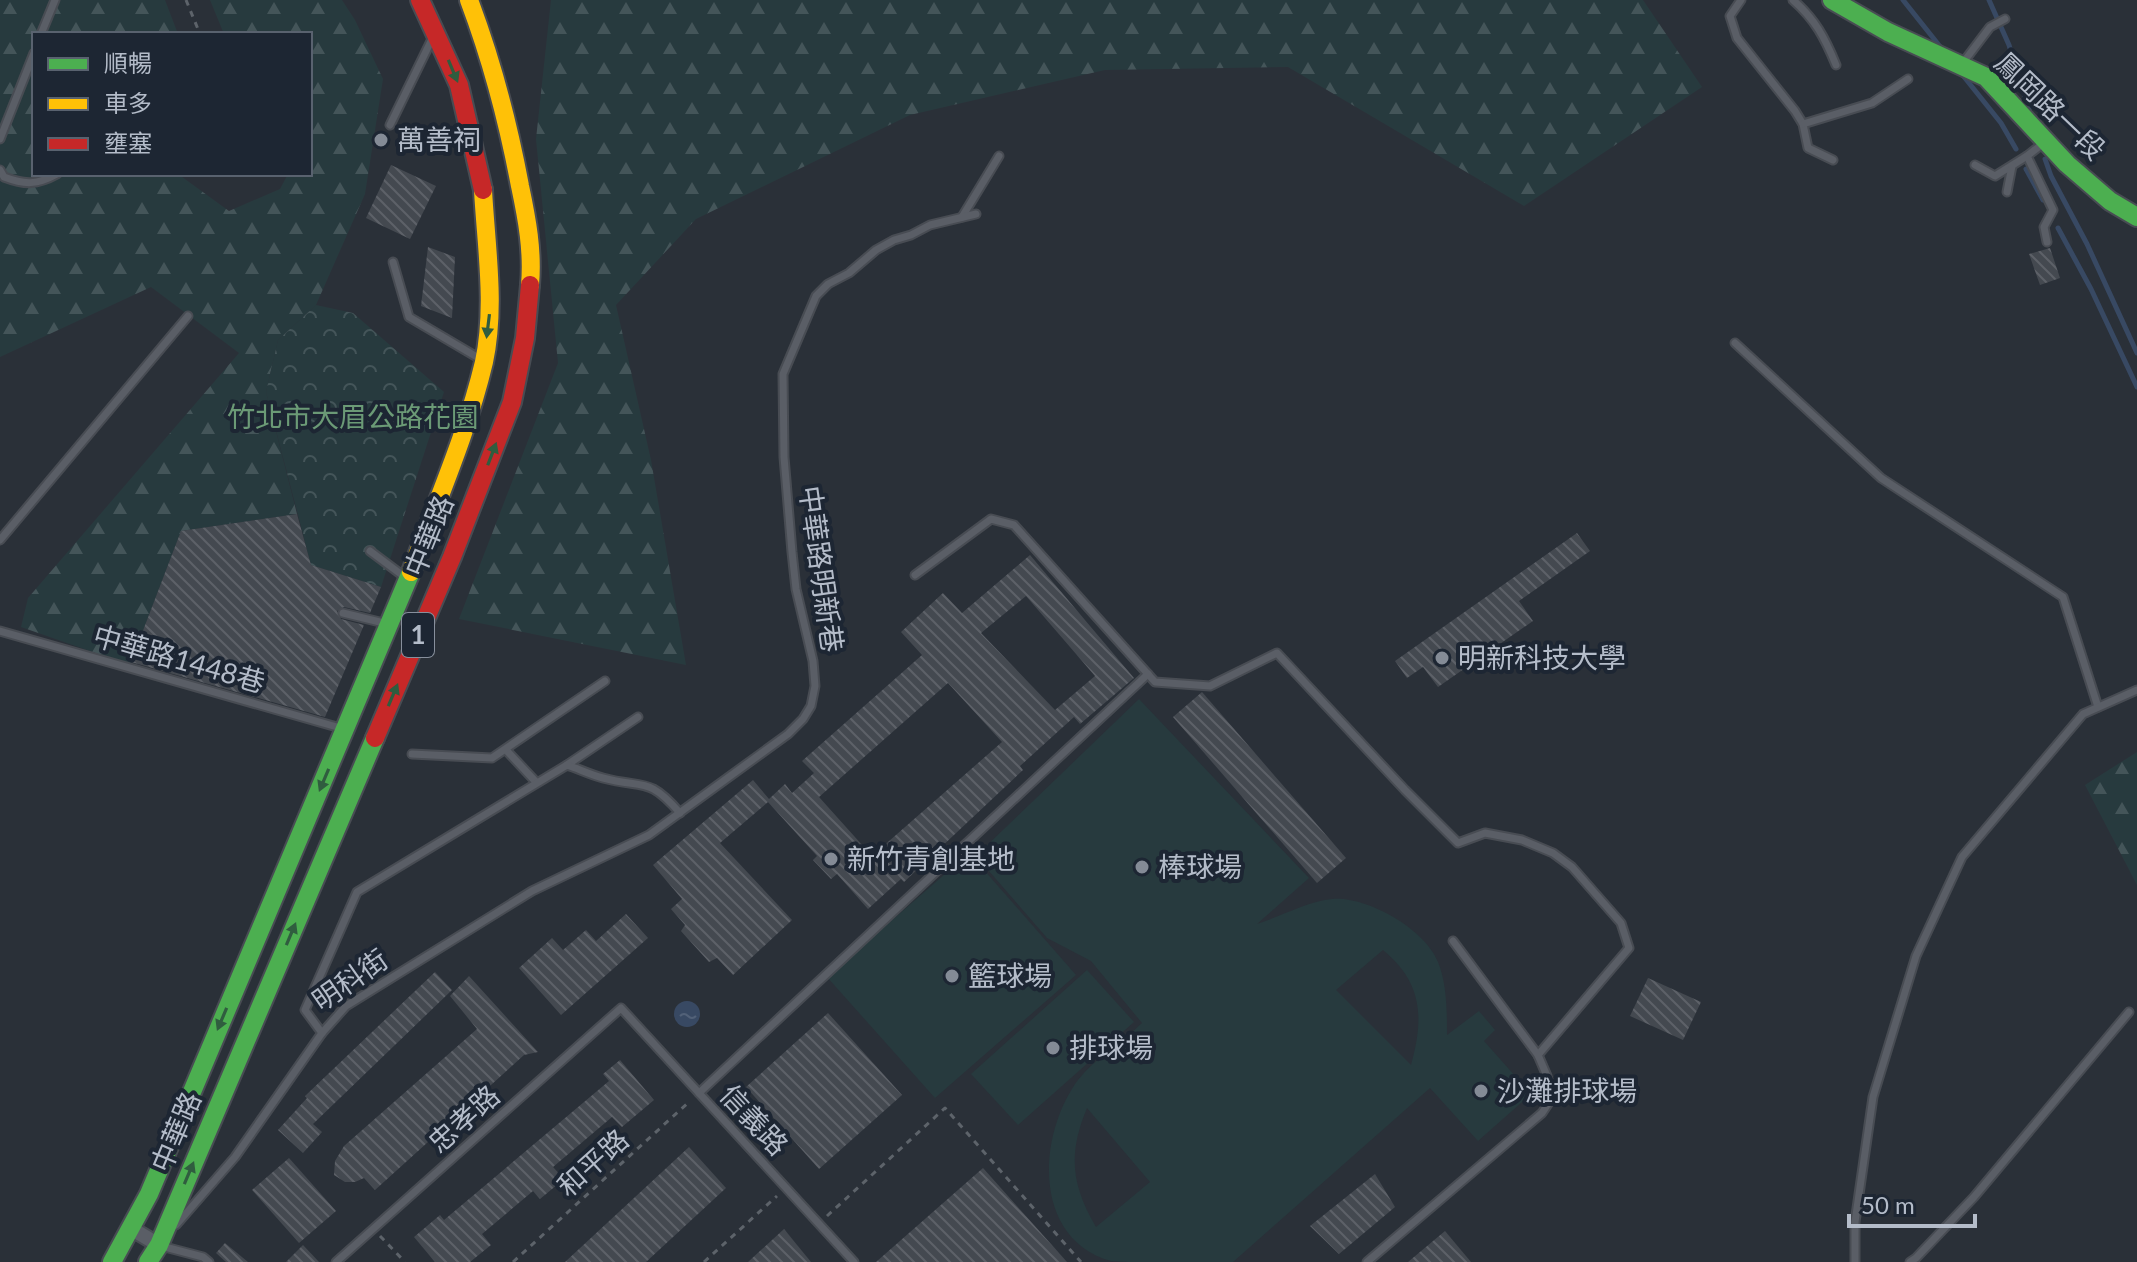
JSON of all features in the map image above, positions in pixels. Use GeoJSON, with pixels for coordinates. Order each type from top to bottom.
{"type":"FeatureCollection","features":[{"type":"Feature","properties":{"kind":"main road","name":"中華路"},"geometry":{"type":"LineString","coordinates":[[132,1229],[408,580],[465,424],[484,361],[490,310],[483,183],[459,85],[420,0]]}},
{"type":"Feature","properties":{"kind":"main road","name":"中華路"},"geometry":{"type":"LineString","coordinates":[[156,1253],[452,557],[512,402],[525,338],[531,271],[530,237],[510,131],[491,59],[470,0]]}},
{"type":"Feature","properties":{"kind":"main road","name":"鳳岡路一段"},"geometry":{"type":"LineString","coordinates":[[1832,0],[1888,32],[1986,77],[2045,142],[2110,201],[2137,217]]}},
{"type":"Feature","properties":{"kind":"main road","name":"1"},"geometry":{"type":"LineString","coordinates":[[112,1262],[132,1229]]}},
{"type":"Feature","properties":{"kind":"street"},"geometry":{"type":"LineString","coordinates":[[132,1229],[156,1253]]}},
{"type":"Feature","properties":{"kind":"lane"},"geometry":{"type":"LineString","coordinates":[[42,32],[55,0]]}},
{"type":"Feature","properties":{"kind":"lane"},"geometry":{"type":"LineString","coordinates":[[1741,0],[1730,16],[1737,38],[1803,124],[1808,148],[1833,160]]}},
{"type":"Feature","properties":{"kind":"lane"},"geometry":{"type":"LineString","coordinates":[[1793,0],[1811,16],[1822,32],[1836,65]]}},
{"type":"Feature","properties":{"kind":"lane"},"geometry":{"type":"LineString","coordinates":[[1962,64],[1990,27],[2005,19]]}},
{"type":"Feature","properties":{"kind":"lane"},"geometry":{"type":"LineString","coordinates":[[390,125],[436,31]]}},
{"type":"Feature","properties":{"kind":"lane"},"geometry":{"type":"LineString","coordinates":[[0,139],[32,58]]}},
{"type":"Feature","properties":{"kind":"lane"},"geometry":{"type":"LineString","coordinates":[[1803,124],[1872,103],[1908,79]]}},
{"type":"Feature","properties":{"kind":"lane"},"geometry":{"type":"LineString","coordinates":[[1975,165],[1995,176],[2045,142]]}},
{"type":"Feature","properties":{"kind":"lane"},"geometry":{"type":"LineString","coordinates":[[962,217],[999,156]]}},
{"type":"Feature","properties":{"kind":"lane"},"geometry":{"type":"LineString","coordinates":[[2027,156],[2053,210],[2044,227],[2047,242]]}},
{"type":"Feature","properties":{"kind":"lane"},"geometry":{"type":"LineString","coordinates":[[2007,192],[2012,166]]}},
{"type":"Feature","properties":{"kind":"lane"},"geometry":{"type":"LineString","coordinates":[[0,170],[4,177],[22,185],[42,183],[54,176]]}},
{"type":"Feature","properties":{"kind":"lane","name":"中華路明新巷"},"geometry":{"type":"LineString","coordinates":[[680,813],[788,734],[811,706],[815,686],[813,661],[796,589],[786,489],[783,374],[816,296],[828,284],[849,273],[876,250],[894,240],[930,225],[976,214]]}},
{"type":"Feature","properties":{"kind":"lane"},"geometry":{"type":"LineString","coordinates":[[393,262],[409,317],[484,361]]}},
{"type":"Feature","properties":{"kind":"lane"},"geometry":{"type":"LineString","coordinates":[[0,540],[188,316]]}},
{"type":"Feature","properties":{"kind":"lane"},"geometry":{"type":"LineString","coordinates":[[1735,343],[1881,478],[2063,597],[2098,707]]}},
{"type":"Feature","properties":{"kind":"lane"},"geometry":{"type":"LineString","coordinates":[[915,575],[991,519],[1014,525],[1155,682],[1210,686],[1277,653],[1458,843],[1485,833],[1522,840],[1553,853],[1572,867],[1621,923],[1629,948],[1538,1055]]}},
{"type":"Feature","properties":{"kind":"lane"},"geometry":{"type":"LineString","coordinates":[[370,551],[408,580]]}},
{"type":"Feature","properties":{"kind":"lane"},"geometry":{"type":"LineString","coordinates":[[343,613],[390,624]]}},
{"type":"Feature","properties":{"kind":"lane","name":"中華路1448巷"},"geometry":{"type":"LineString","coordinates":[[0,631],[346,730]]}},
{"type":"Feature","properties":{"kind":"lane"},"geometry":{"type":"LineString","coordinates":[[699,1093],[1148,674]]}},
{"type":"Feature","properties":{"kind":"lane"},"geometry":{"type":"LineString","coordinates":[[412,754],[492,758],[507,751],[605,681]]}},
{"type":"Feature","properties":{"kind":"lane"},"geometry":{"type":"LineString","coordinates":[[1855,1262],[1855,1222],[1873,1097],[1916,956],[1962,857],[2083,714],[2137,690]]}},
{"type":"Feature","properties":{"kind":"lane"},"geometry":{"type":"LineString","coordinates":[[507,751],[536,782],[638,717]]}},
{"type":"Feature","properties":{"kind":"lane"},"geometry":{"type":"LineString","coordinates":[[567,765],[603,778],[640,783],[662,793],[680,813]]}},
{"type":"Feature","properties":{"kind":"lane","name":"明科街"},"geometry":{"type":"LineString","coordinates":[[536,782],[357,892],[305,1010],[322,1033],[346,1006],[501,909],[649,835],[680,813]]}},
{"type":"Feature","properties":{"kind":"lane"},"geometry":{"type":"LineString","coordinates":[[1368,1262],[1542,1113],[1552,1098],[1538,1055],[1453,941]]}},
{"type":"Feature","properties":{"kind":"lane","name":"信義路"},"geometry":{"type":"LineString","coordinates":[[621,1008],[854,1262]]}},
{"type":"Feature","properties":{"kind":"lane","name":"忠孝路"},"geometry":{"type":"LineString","coordinates":[[336,1262],[621,1008]]}},
{"type":"Feature","properties":{"kind":"lane"},"geometry":{"type":"LineString","coordinates":[[1910,1262],[1974,1197],[2129,1012]]}},
{"type":"Feature","properties":{"kind":"lane"},"geometry":{"type":"LineString","coordinates":[[156,1253],[235,1157],[322,1033]]}},
{"type":"Feature","properties":{"kind":"lane"},"geometry":{"type":"LineString","coordinates":[[156,1253],[203,1257],[209,1262]]}},
{"type":"Feature","properties":{"kind":"path"},"geometry":{"type":"LineString","coordinates":[[186,0],[199,32]]}},
{"type":"Feature","properties":{"kind":"path","name":"和平路"},"geometry":{"type":"LineString","coordinates":[[513,1262],[699,1093]]}},
{"type":"Feature","properties":{"kind":"path"},"geometry":{"type":"LineString","coordinates":[[819,1224],[945,1108],[1081,1262]]}},
{"type":"Feature","properties":{"kind":"path"},"geometry":{"type":"LineString","coordinates":[[704,1262],[786,1188]]}},
{"type":"Feature","properties":{"kind":"path"},"geometry":{"type":"LineString","coordinates":[[373,1229],[405,1262]]}},
{"type":"Feature","properties":{"kind":"green space"},"geometry":{"type":"Polygon","coordinates":[[[0,0],[165,0],[177,32],[32,32],[32,176],[181,176],[229,211],[280,189],[287,176],[312,176],[312,32],[223,32],[210,0],[342,0],[383,79],[365,194],[316,305],[278,340],[266,392],[297,514],[181,531],[130,665],[21,627],[28,598],[239,353],[151,287],[0,357],[0,0]]]}},
{"type":"Feature","properties":{"kind":"green space"},"geometry":{"type":"Polygon","coordinates":[[[551,0],[1643,0],[1702,87],[1524,206],[1288,67],[1105,70],[910,115],[696,219],[616,305],[651,460],[686,665],[459,619],[558,363],[536,139],[551,0]]]}},
{"type":"Feature","properties":{"kind":"green space","name":"竹北市大眉公路花園"},"geometry":{"type":"Polygon","coordinates":[[[316,305],[353,313],[444,392],[381,587],[311,565],[266,392],[278,340],[316,305]]]}},
{"type":"Feature","properties":{"kind":"green space"},"geometry":{"type":"Polygon","coordinates":[[[1139,699],[1309,878],[1257,924],[1332,899],[1362,903],[1393,917],[1421,938],[1438,962],[1445,989],[1447,1035],[1479,1011],[1495,1030],[1484,1041],[1531,1094],[1478,1141],[1430,1088],[1233,1262],[1111,1261],[1085,1249],[1066,1231],[1055,1208],[1050,1182],[1050,1155],[1055,1128],[1078,1080],[1092,1064],[1142,1023],[1091,961],[1047,938],[976,856],[1139,699]],[[1383,950],[1336,990],[1411,1065],[1418,1032],[1417,1002],[1406,975],[1383,950]],[[1087,1108],[1077,1140],[1075,1169],[1081,1197],[1096,1227],[1150,1182],[1087,1108]]]}},
{"type":"Feature","properties":{"kind":"green space"},"geometry":{"type":"Polygon","coordinates":[[[2137,752],[2137,885],[2085,785],[2137,752]]]}},
{"type":"Feature","properties":{"kind":"green space","name":"籃球場"},"geometry":{"type":"Polygon","coordinates":[[[969,853],[1076,975],[935,1098],[827,977],[969,853]]]}},
{"type":"Feature","properties":{"kind":"green space","name":"排球場"},"geometry":{"type":"Polygon","coordinates":[[[1087,970],[1134,1022],[1018,1125],[971,1074],[1087,970]]]}},
{"type":"Feature","properties":{"kind":"water"},"geometry":{"type":"Polygon","coordinates":[[[687,1001],[696,1005],[700,1014],[696,1023],[687,1027],[678,1023],[674,1014],[678,1005],[687,1001]]]}},
{"type":"Feature","properties":{"kind":"building"},"geometry":{"type":"Polygon","coordinates":[[[391,165],[436,186],[410,239],[366,218],[391,165]]]}},
{"type":"Feature","properties":{"kind":"building"},"geometry":{"type":"Polygon","coordinates":[[[428,247],[455,257],[452,318],[421,306],[428,247]]]}},
{"type":"Feature","properties":{"kind":"building"},"geometry":{"type":"Polygon","coordinates":[[[2050,248],[2060,278],[2040,285],[2029,254],[2050,248]]]}},
{"type":"Feature","properties":{"kind":"building"},"geometry":{"type":"Polygon","coordinates":[[[297,514],[311,565],[381,587],[370,613],[344,607],[337,611],[341,619],[364,625],[325,717],[131,662],[181,531],[297,514]]]}},
{"type":"Feature","properties":{"kind":"building"},"geometry":{"type":"Polygon","coordinates":[[[1577,533],[1590,551],[1519,601],[1533,621],[1438,687],[1423,667],[1407,678],[1395,661],[1577,533]]]}},
{"type":"Feature","properties":{"kind":"building"},"geometry":{"type":"Polygon","coordinates":[[[1030,555],[1134,678],[1080,724],[1074,717],[1020,766],[1023,770],[904,882],[901,879],[868,909],[837,874],[831,879],[813,860],[817,856],[768,802],[720,843],[792,920],[733,975],[717,958],[709,962],[681,931],[685,925],[671,909],[682,899],[653,865],[753,780],[769,799],[785,784],[792,793],[814,773],[802,761],[922,655],[901,632],[943,593],[962,613],[1030,555]],[[1026,596],[981,633],[1055,710],[1095,676],[1026,596]],[[948,683],[819,797],[872,856],[1002,742],[948,683]]]}},
{"type":"Feature","properties":{"kind":"building"},"geometry":{"type":"Polygon","coordinates":[[[1202,692],[1346,858],[1317,883],[1173,717],[1202,692]]]}},
{"type":"Feature","properties":{"kind":"building"},"geometry":{"type":"Polygon","coordinates":[[[626,914],[648,938],[561,1015],[519,968],[552,938],[563,950],[586,930],[596,941],[626,914]]]}},
{"type":"Feature","properties":{"kind":"building"},"geometry":{"type":"Polygon","coordinates":[[[435,972],[452,990],[313,1124],[322,1132],[303,1153],[278,1130],[307,1098],[305,1096],[435,972]]]}},
{"type":"Feature","properties":{"kind":"building"},"geometry":{"type":"Polygon","coordinates":[[[469,976],[538,1052],[524,1055],[375,1190],[364,1178],[345,1182],[334,1175],[335,1161],[344,1146],[477,1029],[450,996],[469,976]]]}},
{"type":"Feature","properties":{"kind":"building"},"geometry":{"type":"Polygon","coordinates":[[[1648,978],[1701,1002],[1683,1040],[1630,1016],[1648,978]]]}},
{"type":"Feature","properties":{"kind":"building"},"geometry":{"type":"Polygon","coordinates":[[[828,1013],[902,1095],[819,1169],[746,1087],[828,1013]]]}},
{"type":"Feature","properties":{"kind":"building"},"geometry":{"type":"Polygon","coordinates":[[[620,1060],[654,1100],[622,1127],[612,1117],[553,1167],[564,1179],[540,1199],[533,1191],[482,1234],[491,1245],[470,1262],[435,1262],[414,1237],[440,1215],[444,1220],[609,1081],[603,1074],[620,1060]]]}},
{"type":"Feature","properties":{"kind":"building"},"geometry":{"type":"Polygon","coordinates":[[[689,1147],[726,1188],[646,1262],[565,1262],[689,1147]]]}},
{"type":"Feature","properties":{"kind":"building"},"geometry":{"type":"Polygon","coordinates":[[[289,1158],[336,1211],[299,1243],[252,1190],[289,1158]]]}},
{"type":"Feature","properties":{"kind":"building"},"geometry":{"type":"Polygon","coordinates":[[[983,1168],[1067,1262],[876,1262],[983,1168]]]}},
{"type":"Feature","properties":{"kind":"building"},"geometry":{"type":"Polygon","coordinates":[[[1375,1174],[1395,1207],[1339,1254],[1310,1226],[1375,1174]]]}},
{"type":"Feature","properties":{"kind":"building"},"geometry":{"type":"Polygon","coordinates":[[[784,1229],[811,1262],[748,1262],[784,1229]]]}},
{"type":"Feature","properties":{"kind":"building"},"geometry":{"type":"Polygon","coordinates":[[[1445,1231],[1471,1262],[1408,1262],[1445,1231]]]}},
{"type":"Feature","properties":{"kind":"building"},"geometry":{"type":"Polygon","coordinates":[[[225,1243],[248,1262],[226,1262],[216,1253],[225,1243]]]}},
{"type":"Feature","properties":{"kind":"building"},"geometry":{"type":"Polygon","coordinates":[[[303,1245],[319,1262],[286,1262],[303,1245]]]}},
{"type":"Feature","properties":{"kind":"waterway"},"geometry":{"type":"LineString","coordinates":[[1903,0],[1942,49]]}},
{"type":"Feature","properties":{"kind":"waterway"},"geometry":{"type":"LineString","coordinates":[[1989,0],[2009,45],[2031,116]]}},
{"type":"Feature","properties":{"kind":"waterway"},"geometry":{"type":"LineString","coordinates":[[1961,73],[2001,123],[2016,149]]}},
{"type":"Feature","properties":{"kind":"waterway"},"geometry":{"type":"LineString","coordinates":[[2045,159],[2137,353]]}},
{"type":"Feature","properties":{"kind":"waterway"},"geometry":{"type":"LineString","coordinates":[[2026,169],[2043,200]]}},
{"type":"Feature","properties":{"kind":"waterway"},"geometry":{"type":"LineString","coordinates":[[2058,228],[2091,289],[2137,387]]}},
{"type":"Feature","properties":{"kind":"traffic: fast"},"geometry":{"type":"LineString","coordinates":[[1832,0],[1888,32],[1986,77],[2067,164],[2110,201],[2137,217]]}},
{"type":"Feature","properties":{"kind":"traffic: fast"},"geometry":{"type":"LineString","coordinates":[[112,1262],[149,1194],[411,572]]}},
{"type":"Feature","properties":{"kind":"traffic: fast"},"geometry":{"type":"LineString","coordinates":[[148,1262],[159,1245],[375,738]]}},
{"type":"Feature","properties":{"kind":"traffic: slow"},"geometry":{"type":"LineString","coordinates":[[469,0],[505,115],[529,235],[530,285]]}},
{"type":"Feature","properties":{"kind":"traffic: slow"},"geometry":{"type":"LineString","coordinates":[[411,572],[460,442],[488,341],[490,298],[483,190]]}},
{"type":"Feature","properties":{"kind":"traffic: jam"},"geometry":{"type":"LineString","coordinates":[[420,0],[459,85],[483,190]]}},
{"type":"Feature","properties":{"kind":"traffic: jam"},"geometry":{"type":"LineString","coordinates":[[375,738],[452,557],[512,402],[525,338],[530,285]]}},
{"type":"Feature","properties":{"kind":"place","name":"萬善祠"},"geometry":{"type":"Point","coordinates":[381,140]}},
{"type":"Feature","properties":{"kind":"place","name":"明新科技大學"},"geometry":{"type":"Point","coordinates":[1442,658]}},
{"type":"Feature","properties":{"kind":"place","name":"新竹青創基地"},"geometry":{"type":"Point","coordinates":[831,859]}},
{"type":"Feature","properties":{"kind":"place","name":"棒球場"},"geometry":{"type":"Point","coordinates":[1142,867]}},
{"type":"Feature","properties":{"kind":"place","name":"籃球場"},"geometry":{"type":"Point","coordinates":[952,976]}},
{"type":"Feature","properties":{"kind":"place","name":"排球場"},"geometry":{"type":"Point","coordinates":[1053,1048]}},
{"type":"Feature","properties":{"kind":"place","name":"沙灘排球場"},"geometry":{"type":"Point","coordinates":[1481,1091]}}]}
